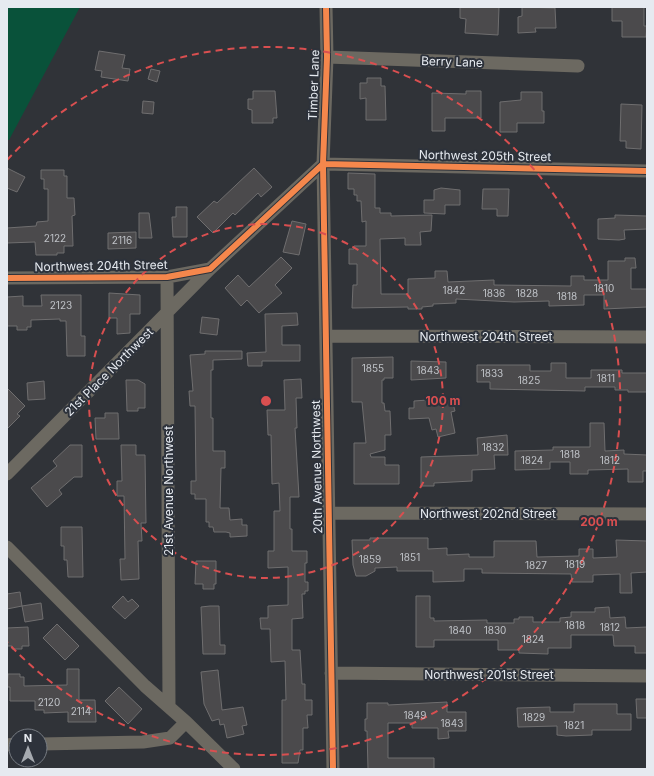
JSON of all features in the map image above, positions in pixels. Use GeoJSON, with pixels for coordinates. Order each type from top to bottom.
{"type":"FeatureCollection","features":[{"type":"Feature","properties":{"kind":"street","name":"Timber Lane"},"geometry":{"type":"LineString","coordinates":[[323,164],[327,57],[326,7]]}},
{"type":"Feature","properties":{"kind":"street","name":"Berry Lane"},"geometry":{"type":"LineString","coordinates":[[327,57],[578,66]]}},
{"type":"Feature","properties":{"kind":"street","name":"Northwest 205th Street"},"geometry":{"type":"LineString","coordinates":[[323,164],[647,171]]}},
{"type":"Feature","properties":{"kind":"street"},"geometry":{"type":"LineString","coordinates":[[210,269],[323,164]]}},
{"type":"Feature","properties":{"kind":"street","name":"20th Avenue Northwest"},"geometry":{"type":"LineString","coordinates":[[323,164],[333,769]]}},
{"type":"Feature","properties":{"kind":"street","name":"Northwest 204th Street"},"geometry":{"type":"LineString","coordinates":[[7,278],[167,277],[210,269]]}},
{"type":"Feature","properties":{"kind":"street","name":"21st Place Northwest"},"geometry":{"type":"LineString","coordinates":[[7,474],[210,269]]}},
{"type":"Feature","properties":{"kind":"street","name":"21st Avenue Northwest"},"geometry":{"type":"LineString","coordinates":[[167,277],[169,706]]}},
{"type":"Feature","properties":{"kind":"street","name":"Northwest 204th Street"},"geometry":{"type":"LineString","coordinates":[[326,336],[647,337]]}},
{"type":"Feature","properties":{"kind":"street","name":"Northwest 202nd Street"},"geometry":{"type":"LineString","coordinates":[[329,513],[647,514]]}},
{"type":"Feature","properties":{"kind":"street"},"geometry":{"type":"LineString","coordinates":[[7,547],[145,686],[169,706],[234,769]]}},
{"type":"Feature","properties":{"kind":"street","name":"Northwest 201st Street"},"geometry":{"type":"LineString","coordinates":[[331,674],[647,676]]}},
{"type":"Feature","properties":{"kind":"street"},"geometry":{"type":"LineString","coordinates":[[48,744],[143,742],[170,738],[186,722]]}},
{"type":"Feature","properties":{"kind":"green space"},"geometry":{"type":"Polygon","coordinates":[[[7,7],[80,7],[9,140],[7,140],[7,7]]]}},
{"type":"Feature","properties":{"kind":"building"},"geometry":{"type":"Polygon","coordinates":[[[460,7],[499,7],[498,35],[465,33],[466,19],[460,18],[460,7]]]}},
{"type":"Feature","properties":{"kind":"building"},"geometry":{"type":"Polygon","coordinates":[[[522,7],[555,8],[556,28],[535,28],[536,32],[518,33],[518,17],[522,16],[522,7]]]}},
{"type":"Feature","properties":{"kind":"building"},"geometry":{"type":"Polygon","coordinates":[[[612,7],[644,7],[644,26],[647,26],[646,37],[622,37],[622,21],[612,21],[612,7]]]}},
{"type":"Feature","properties":{"kind":"building"},"geometry":{"type":"Polygon","coordinates":[[[99,51],[125,55],[122,68],[130,69],[128,81],[101,77],[102,71],[95,70],[99,51]]]}},
{"type":"Feature","properties":{"kind":"building"},"geometry":{"type":"Polygon","coordinates":[[[151,69],[160,71],[157,82],[148,79],[151,69]]]}},
{"type":"Feature","properties":{"kind":"building"},"geometry":{"type":"Polygon","coordinates":[[[367,78],[381,78],[381,86],[385,86],[386,120],[366,120],[366,98],[360,99],[360,83],[367,83],[367,78]]]}},
{"type":"Feature","properties":{"kind":"building"},"geometry":{"type":"Polygon","coordinates":[[[253,91],[275,91],[277,118],[273,118],[273,123],[252,123],[252,110],[248,109],[248,99],[253,99],[253,91]]]}},
{"type":"Feature","properties":{"kind":"building"},"geometry":{"type":"Polygon","coordinates":[[[466,91],[481,91],[481,118],[445,118],[445,131],[432,131],[432,93],[466,94],[466,91]]]}},
{"type":"Feature","properties":{"kind":"building"},"geometry":{"type":"Polygon","coordinates":[[[521,92],[542,92],[542,111],[544,111],[544,123],[517,123],[517,132],[500,132],[500,102],[521,100],[521,92]]]}},
{"type":"Feature","properties":{"kind":"building"},"geometry":{"type":"Polygon","coordinates":[[[143,101],[154,102],[153,114],[142,113],[143,101]]]}},
{"type":"Feature","properties":{"kind":"building"},"geometry":{"type":"Polygon","coordinates":[[[621,104],[642,105],[641,149],[626,148],[626,141],[620,141],[621,104]]]}},
{"type":"Feature","properties":{"kind":"building"},"geometry":{"type":"Polygon","coordinates":[[[7,168],[25,177],[17,192],[7,188],[7,168]]]}},
{"type":"Feature","properties":{"kind":"building"},"geometry":{"type":"Polygon","coordinates":[[[254,168],[272,187],[261,197],[258,193],[235,215],[233,213],[213,233],[197,217],[214,201],[217,203],[254,168]]]}},
{"type":"Feature","properties":{"kind":"building"},"geometry":{"type":"Polygon","coordinates":[[[41,170],[64,170],[64,176],[67,176],[67,198],[74,198],[75,215],[72,216],[73,246],[64,246],[64,253],[57,253],[57,255],[36,255],[35,242],[7,243],[7,228],[36,226],[37,222],[48,221],[48,189],[44,189],[44,179],[41,179],[41,170]]]}},
{"type":"Feature","properties":{"kind":"building"},"geometry":{"type":"Polygon","coordinates":[[[348,173],[375,174],[375,208],[380,208],[380,213],[391,213],[391,216],[432,215],[431,231],[420,232],[421,245],[405,245],[405,238],[380,239],[381,294],[408,294],[408,279],[435,278],[435,271],[447,271],[448,282],[494,280],[494,285],[571,286],[571,276],[584,276],[584,280],[608,280],[608,261],[625,261],[625,258],[635,258],[636,268],[631,268],[631,289],[647,289],[647,307],[604,309],[604,295],[584,295],[584,305],[549,306],[549,301],[514,302],[456,299],[456,303],[433,304],[433,306],[422,307],[422,309],[408,309],[408,307],[352,308],[353,285],[357,285],[357,264],[349,264],[349,249],[354,249],[354,246],[366,246],[366,221],[362,222],[361,201],[357,201],[357,195],[354,195],[354,189],[348,189],[348,173]]]}},
{"type":"Feature","properties":{"kind":"building"},"geometry":{"type":"Polygon","coordinates":[[[441,188],[460,190],[460,205],[445,205],[445,214],[424,213],[424,200],[434,200],[434,190],[441,188]]]}},
{"type":"Feature","properties":{"kind":"building"},"geometry":{"type":"Polygon","coordinates":[[[483,189],[509,189],[508,216],[497,216],[497,209],[482,209],[483,189]]]}},
{"type":"Feature","properties":{"kind":"building"},"geometry":{"type":"Polygon","coordinates":[[[176,207],[187,207],[187,237],[173,237],[172,217],[176,217],[176,207]]]}},
{"type":"Feature","properties":{"kind":"building"},"geometry":{"type":"Polygon","coordinates":[[[139,213],[149,213],[152,238],[139,238],[139,213]]]}},
{"type":"Feature","properties":{"kind":"building"},"geometry":{"type":"Polygon","coordinates":[[[615,215],[647,216],[647,229],[624,230],[625,239],[598,239],[598,219],[615,218],[615,215]]]}},
{"type":"Feature","properties":{"kind":"building"},"geometry":{"type":"Polygon","coordinates":[[[292,221],[306,224],[299,255],[283,252],[292,221]]]}},
{"type":"Feature","properties":{"kind":"building"},"geometry":{"type":"Polygon","coordinates":[[[136,232],[136,248],[108,249],[108,233],[136,232]]]}},
{"type":"Feature","properties":{"kind":"building"},"geometry":{"type":"Polygon","coordinates":[[[281,257],[292,268],[275,285],[282,293],[259,313],[247,300],[241,306],[225,288],[238,275],[249,287],[281,257]]]}},
{"type":"Feature","properties":{"kind":"building"},"geometry":{"type":"Polygon","coordinates":[[[109,293],[140,295],[140,314],[130,314],[130,333],[117,334],[117,318],[109,318],[109,293]]]}},
{"type":"Feature","properties":{"kind":"building"},"geometry":{"type":"Polygon","coordinates":[[[41,295],[81,295],[81,336],[85,336],[85,356],[67,356],[66,321],[60,321],[60,319],[31,320],[31,327],[27,327],[27,330],[17,330],[17,326],[7,326],[7,297],[23,296],[23,306],[42,306],[41,295]]]}},
{"type":"Feature","properties":{"kind":"building"},"geometry":{"type":"Polygon","coordinates":[[[297,313],[298,325],[282,326],[282,345],[300,345],[300,361],[262,361],[262,366],[248,366],[247,353],[266,352],[265,314],[297,313]]]}},
{"type":"Feature","properties":{"kind":"building"},"geometry":{"type":"Polygon","coordinates":[[[202,317],[219,319],[217,335],[200,333],[202,317]]]}},
{"type":"Feature","properties":{"kind":"building"},"geometry":{"type":"Polygon","coordinates":[[[205,351],[242,351],[242,359],[213,360],[213,370],[211,370],[211,418],[213,418],[213,451],[225,451],[225,468],[221,468],[220,508],[229,508],[230,520],[242,519],[242,525],[247,525],[247,536],[230,537],[230,533],[214,532],[213,527],[209,527],[209,522],[206,522],[206,499],[195,499],[195,494],[191,494],[191,481],[196,481],[195,406],[190,406],[189,391],[193,391],[190,355],[205,354],[205,351]]]}},
{"type":"Feature","properties":{"kind":"building"},"geometry":{"type":"Polygon","coordinates":[[[393,357],[393,378],[384,378],[384,380],[382,380],[382,403],[384,403],[385,411],[390,411],[391,435],[385,435],[385,450],[370,454],[371,457],[385,457],[385,465],[399,465],[399,484],[354,484],[354,443],[366,443],[362,402],[352,402],[352,358],[393,357]]]}},
{"type":"Feature","properties":{"kind":"building"},"geometry":{"type":"Polygon","coordinates":[[[411,361],[446,362],[446,378],[411,380],[411,361]]]}},
{"type":"Feature","properties":{"kind":"building"},"geometry":{"type":"Polygon","coordinates":[[[551,363],[566,363],[566,378],[591,378],[591,370],[622,370],[622,373],[647,373],[647,392],[615,390],[615,387],[585,387],[585,391],[490,389],[490,382],[477,382],[477,365],[530,365],[530,371],[551,371],[551,363]]]}},
{"type":"Feature","properties":{"kind":"building"},"geometry":{"type":"Polygon","coordinates":[[[301,379],[302,398],[296,398],[297,428],[295,428],[299,497],[290,497],[290,529],[292,529],[292,551],[307,551],[307,563],[305,563],[305,582],[308,582],[308,591],[305,591],[305,594],[302,594],[303,618],[292,619],[292,650],[300,650],[302,684],[305,684],[305,700],[312,700],[312,715],[307,715],[308,728],[303,728],[303,750],[300,750],[298,763],[282,763],[282,700],[286,700],[285,661],[271,662],[270,629],[261,629],[260,618],[268,618],[268,606],[288,605],[288,567],[268,568],[268,551],[274,551],[274,511],[280,511],[279,483],[272,484],[271,435],[268,435],[267,410],[285,410],[284,380],[301,379]]]}},
{"type":"Feature","properties":{"kind":"building"},"geometry":{"type":"Polygon","coordinates":[[[126,380],[138,380],[145,384],[145,408],[138,408],[138,411],[127,411],[126,380]]]}},
{"type":"Feature","properties":{"kind":"building"},"geometry":{"type":"Polygon","coordinates":[[[44,381],[45,399],[28,400],[27,383],[44,381]]]}},
{"type":"Feature","properties":{"kind":"building"},"geometry":{"type":"Polygon","coordinates":[[[7,388],[25,406],[17,414],[20,416],[7,429],[7,388]]]}},
{"type":"Feature","properties":{"kind":"building"},"geometry":{"type":"Polygon","coordinates":[[[428,400],[428,406],[452,400],[455,411],[451,412],[455,433],[438,437],[436,429],[432,430],[429,418],[409,419],[409,408],[414,408],[414,401],[428,400]]]}},
{"type":"Feature","properties":{"kind":"building"},"geometry":{"type":"Polygon","coordinates":[[[105,413],[118,413],[119,439],[96,439],[95,418],[105,418],[105,413]]]}},
{"type":"Feature","properties":{"kind":"building"},"geometry":{"type":"Polygon","coordinates":[[[590,423],[604,423],[605,451],[624,450],[624,454],[647,455],[647,471],[643,471],[643,482],[628,482],[628,469],[588,470],[588,474],[570,474],[570,462],[550,462],[550,469],[515,470],[515,451],[553,450],[553,447],[590,447],[590,423]]]}},
{"type":"Feature","properties":{"kind":"building"},"geometry":{"type":"Polygon","coordinates":[[[507,435],[508,455],[494,455],[495,469],[472,470],[472,481],[434,483],[434,486],[421,486],[421,457],[478,455],[477,438],[507,435]]]}},
{"type":"Feature","properties":{"kind":"building"},"geometry":{"type":"Polygon","coordinates":[[[70,445],[82,445],[82,477],[74,477],[59,490],[62,494],[47,507],[31,488],[57,466],[53,461],[70,445]]]}},
{"type":"Feature","properties":{"kind":"building"},"geometry":{"type":"Polygon","coordinates":[[[121,445],[136,445],[136,455],[145,455],[146,523],[141,523],[142,541],[138,541],[139,579],[121,580],[120,559],[125,559],[124,496],[117,496],[117,481],[122,481],[121,445]]]}},
{"type":"Feature","properties":{"kind":"building"},"geometry":{"type":"Polygon","coordinates":[[[61,527],[82,527],[83,577],[68,577],[67,560],[64,560],[64,546],[61,546],[61,527]]]}},
{"type":"Feature","properties":{"kind":"building"},"geometry":{"type":"Polygon","coordinates":[[[370,538],[428,538],[428,549],[447,548],[447,555],[469,554],[469,557],[494,557],[494,541],[536,541],[537,557],[579,556],[579,549],[593,549],[593,558],[617,557],[616,540],[647,541],[647,572],[631,573],[632,593],[620,593],[620,574],[593,575],[593,582],[572,582],[571,574],[482,573],[482,569],[464,569],[464,581],[433,582],[433,571],[397,571],[397,567],[375,568],[375,571],[366,576],[356,576],[353,565],[352,540],[370,540],[370,538]]]}},
{"type":"Feature","properties":{"kind":"building"},"geometry":{"type":"Polygon","coordinates":[[[196,561],[216,561],[216,584],[214,584],[214,589],[203,589],[203,584],[195,584],[196,561]]]}},
{"type":"Feature","properties":{"kind":"building"},"geometry":{"type":"Polygon","coordinates":[[[20,592],[22,606],[7,609],[7,594],[20,592]]]}},
{"type":"Feature","properties":{"kind":"building"},"geometry":{"type":"Polygon","coordinates":[[[123,596],[128,602],[132,599],[139,606],[125,619],[112,607],[123,596]]]}},
{"type":"Feature","properties":{"kind":"building"},"geometry":{"type":"Polygon","coordinates":[[[416,596],[430,596],[430,618],[434,618],[434,621],[487,620],[487,623],[514,623],[514,619],[519,619],[519,617],[533,617],[533,622],[560,622],[560,618],[571,617],[571,612],[595,612],[595,608],[609,607],[610,618],[625,617],[626,628],[647,627],[647,653],[635,653],[635,646],[614,646],[613,635],[571,635],[571,648],[548,648],[548,654],[519,653],[519,650],[498,650],[498,640],[434,640],[434,647],[416,647],[416,596]]]}},
{"type":"Feature","properties":{"kind":"building"},"geometry":{"type":"Polygon","coordinates":[[[41,603],[43,619],[25,622],[22,606],[41,603]]]}},
{"type":"Feature","properties":{"kind":"building"},"geometry":{"type":"Polygon","coordinates":[[[219,606],[220,645],[225,645],[225,654],[203,654],[201,607],[219,606]]]}},
{"type":"Feature","properties":{"kind":"building"},"geometry":{"type":"Polygon","coordinates":[[[57,624],[79,646],[65,660],[43,638],[57,624]]]}},
{"type":"Feature","properties":{"kind":"building"},"geometry":{"type":"Polygon","coordinates":[[[28,627],[29,646],[22,646],[22,649],[12,649],[12,646],[7,646],[7,628],[28,627]]]}},
{"type":"Feature","properties":{"kind":"building"},"geometry":{"type":"Polygon","coordinates":[[[67,669],[79,669],[79,700],[95,700],[96,722],[68,722],[68,712],[44,713],[44,710],[35,710],[35,701],[10,701],[10,687],[7,687],[8,674],[20,674],[20,677],[24,677],[24,686],[67,685],[67,669]]]}},
{"type":"Feature","properties":{"kind":"building"},"geometry":{"type":"Polygon","coordinates":[[[218,670],[222,710],[243,707],[247,725],[242,726],[244,734],[227,738],[224,724],[220,725],[219,719],[212,721],[204,704],[201,672],[218,670]]]}},
{"type":"Feature","properties":{"kind":"building"},"geometry":{"type":"Polygon","coordinates":[[[119,687],[142,709],[128,724],[105,701],[119,687]]]}},
{"type":"Feature","properties":{"kind":"building"},"geometry":{"type":"Polygon","coordinates":[[[636,699],[647,699],[647,718],[637,718],[636,699]]]}},
{"type":"Feature","properties":{"kind":"building"},"geometry":{"type":"Polygon","coordinates":[[[447,702],[447,712],[466,712],[466,731],[448,731],[449,738],[438,739],[438,728],[412,728],[412,723],[388,723],[388,758],[434,758],[434,769],[368,769],[367,731],[365,731],[367,703],[388,703],[388,705],[447,702]]]}},
{"type":"Feature","properties":{"kind":"building"},"geometry":{"type":"Polygon","coordinates":[[[574,704],[617,704],[617,714],[631,714],[631,730],[592,730],[592,735],[566,736],[557,735],[557,726],[518,727],[517,708],[550,707],[550,712],[574,712],[574,704]]]}},
{"type":"Feature","properties":{"kind":"cycle path"},"geometry":{"type":"LineString","coordinates":[[326,7],[327,57],[323,164],[333,769]]}},
{"type":"Feature","properties":{"kind":"cycle path"},"geometry":{"type":"LineString","coordinates":[[323,164],[647,171]]}},
{"type":"Feature","properties":{"kind":"cycle path"},"geometry":{"type":"LineString","coordinates":[[7,278],[167,277],[210,269],[323,164]]}}]}
